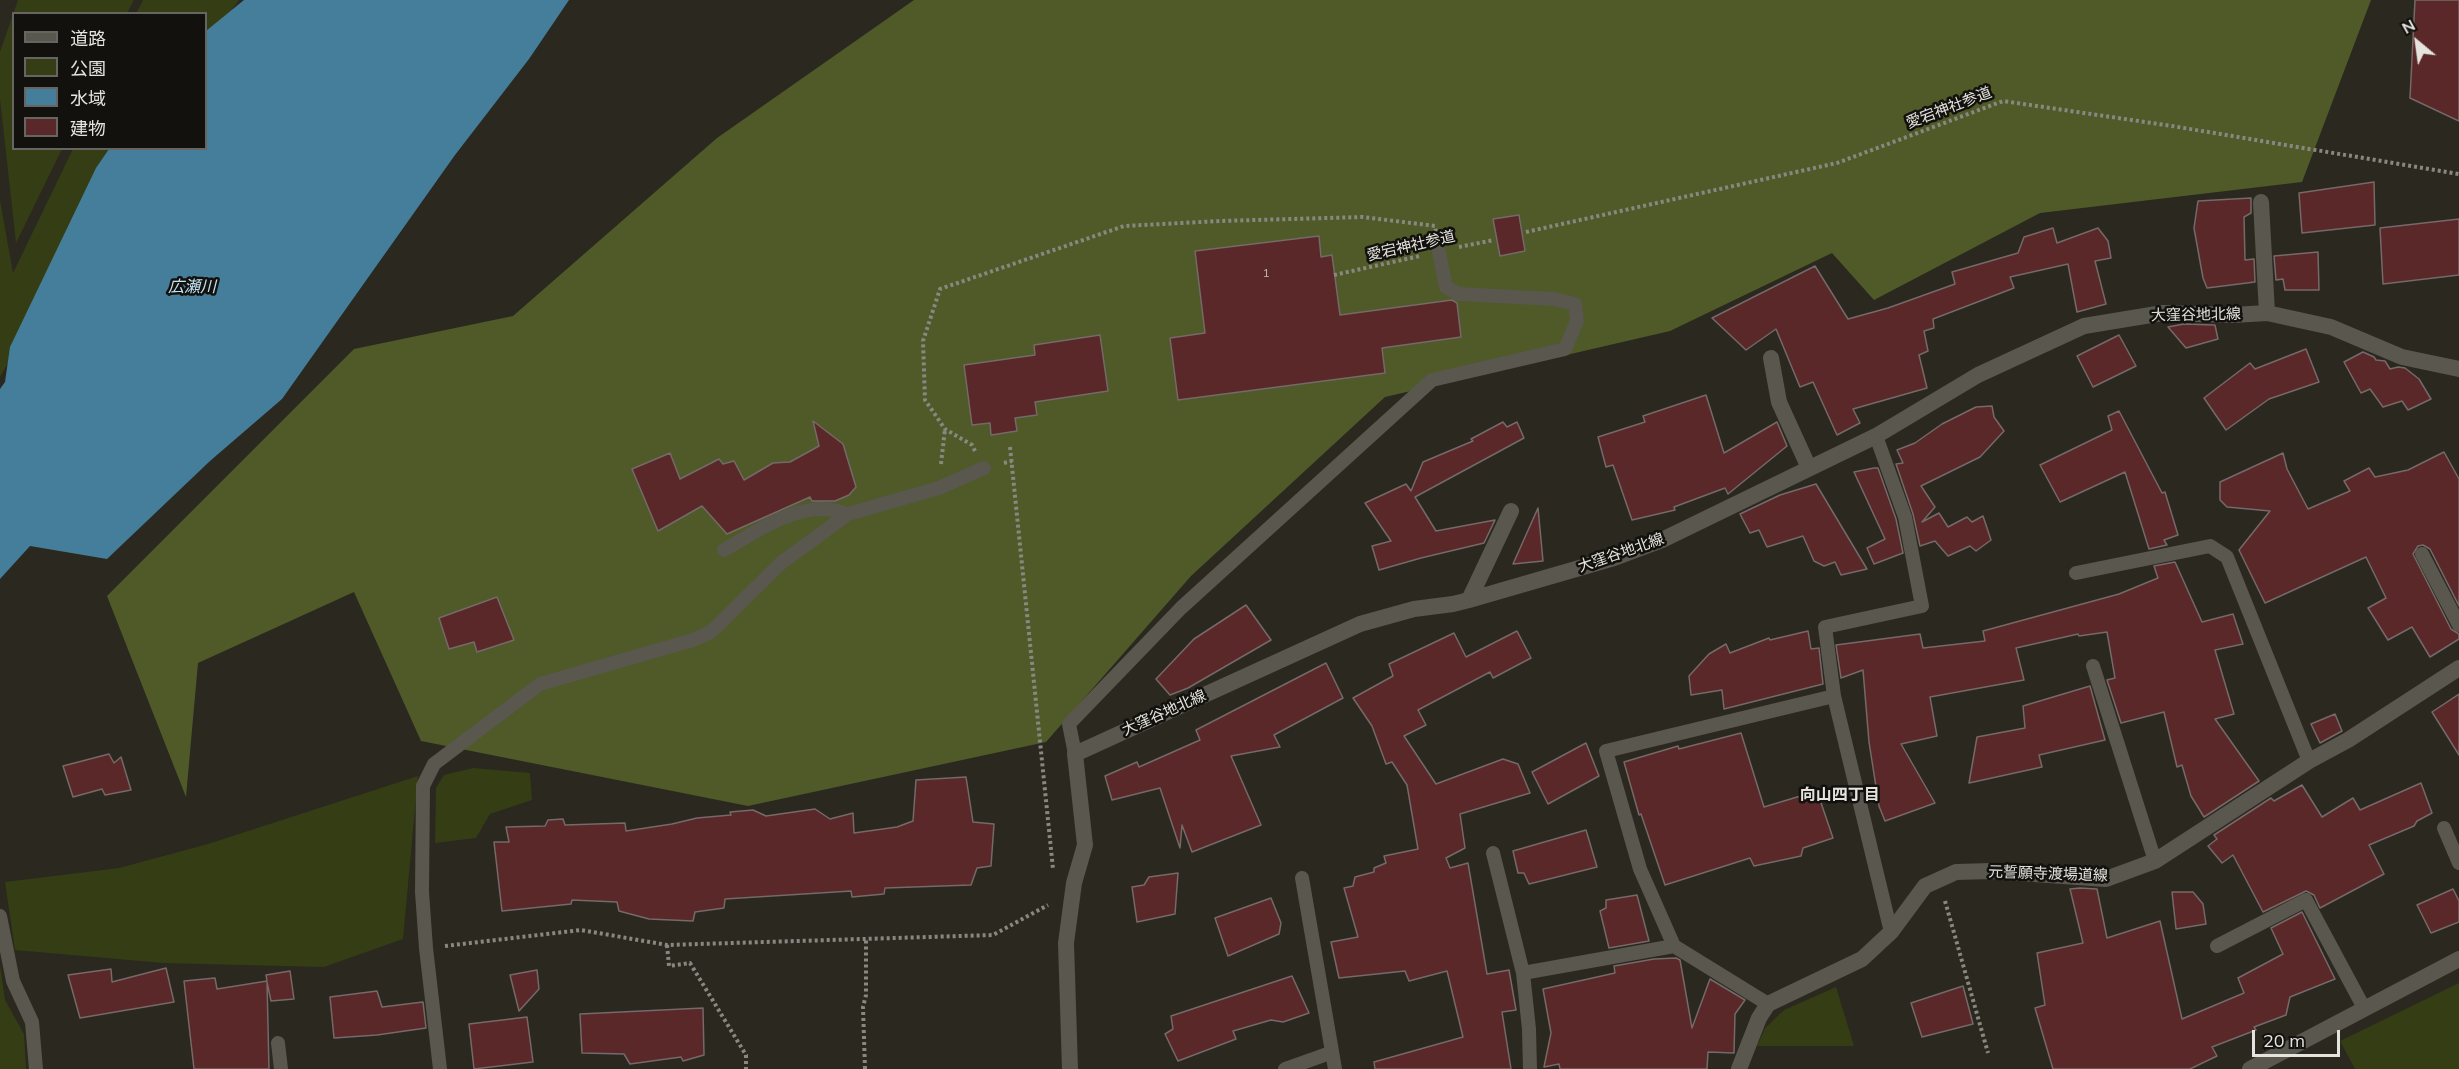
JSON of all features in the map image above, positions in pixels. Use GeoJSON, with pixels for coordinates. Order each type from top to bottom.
{"type":"FeatureCollection","features":[{"type":"Feature","properties":{"kind":"street"},"geometry":{"type":"LineString","coordinates":[[2261,202],[2267,313]]}},
{"type":"Feature","properties":{"kind":"street","name":"大窪谷地北線"},"geometry":{"type":"LineString","coordinates":[[1075,754],[1360,624],[1414,609],[1469,600],[1614,558],[1662,540],[1876,436],[1978,375],[2084,326],[2163,313],[2233,315],[2267,313],[2331,327],[2402,357],[2459,369]]}},
{"type":"Feature","properties":{"kind":"street"},"geometry":{"type":"LineString","coordinates":[[1771,358],[1779,402],[1809,468]]}},
{"type":"Feature","properties":{"kind":"street"},"geometry":{"type":"LineString","coordinates":[[1469,600],[1511,511]]}},
{"type":"Feature","properties":{"kind":"street","name":"元誓願寺渡場道線"},"geometry":{"type":"LineString","coordinates":[[1768,1004],[1863,959],[1891,932],[1925,886],[1956,872],[1991,871],[2106,879],[2155,861],[2309,761],[2348,740],[2459,668]]}},
{"type":"Feature","properties":{"kind":"street"},"geometry":{"type":"LineString","coordinates":[[1070,1069],[1066,943],[1074,883],[1085,845],[1075,754]]}},
{"type":"Feature","properties":{"kind":"street"},"geometry":{"type":"LineString","coordinates":[[2250,1069],[2459,959]]}},
{"type":"Feature","properties":{"kind":"street"},"geometry":{"type":"LineString","coordinates":[[1739,1069],[1759,1018],[1768,1004]]}},
{"type":"Feature","properties":{"kind":"lane"},"geometry":{"type":"LineString","coordinates":[[1075,754],[1069,724],[1181,608],[1432,380],[1565,349],[1577,321],[1575,304],[1554,298],[1459,294],[1446,287],[1439,252]]}},
{"type":"Feature","properties":{"kind":"lane"},"geometry":{"type":"LineString","coordinates":[[1876,436],[1905,517],[1922,606],[1825,627],[1834,696],[1891,932]]}},
{"type":"Feature","properties":{"kind":"lane"},"geometry":{"type":"LineString","coordinates":[[440,1069],[422,892],[423,786],[434,764],[540,684],[693,640],[711,632],[781,563],[848,514],[939,488],[984,468]]}},
{"type":"Feature","properties":{"kind":"lane"},"geometry":{"type":"LineString","coordinates":[[724,550],[773,523],[801,512],[825,509],[848,514]]}},
{"type":"Feature","properties":{"kind":"lane"},"geometry":{"type":"LineString","coordinates":[[2076,573],[2210,546],[2227,557],[2309,761]]}},
{"type":"Feature","properties":{"kind":"lane"},"geometry":{"type":"LineString","coordinates":[[2422,554],[2459,626]]}},
{"type":"Feature","properties":{"kind":"lane"},"geometry":{"type":"LineString","coordinates":[[2093,666],[2155,861]]}},
{"type":"Feature","properties":{"kind":"lane"},"geometry":{"type":"LineString","coordinates":[[1768,1004],[1674,946],[1640,869],[1606,751],[1834,696]]}},
{"type":"Feature","properties":{"kind":"lane"},"geometry":{"type":"LineString","coordinates":[[2444,828],[2459,863]]}},
{"type":"Feature","properties":{"kind":"lane"},"geometry":{"type":"LineString","coordinates":[[1493,853],[1523,973],[1529,1029],[1530,1069]]}},
{"type":"Feature","properties":{"kind":"lane"},"geometry":{"type":"LineString","coordinates":[[1302,878],[1330,1053],[1335,1069]]}},
{"type":"Feature","properties":{"kind":"lane"},"geometry":{"type":"LineString","coordinates":[[2217,946],[2306,900],[2364,1008]]}},
{"type":"Feature","properties":{"kind":"lane"},"geometry":{"type":"LineString","coordinates":[[0,916],[13,981],[32,1022],[36,1069]]}},
{"type":"Feature","properties":{"kind":"lane"},"geometry":{"type":"LineString","coordinates":[[1523,973],[1674,946]]}},
{"type":"Feature","properties":{"kind":"lane"},"geometry":{"type":"LineString","coordinates":[[278,1043],[281,1069]]}},
{"type":"Feature","properties":{"kind":"lane"},"geometry":{"type":"LineString","coordinates":[[1285,1069],[1330,1053]]}},
{"type":"Feature","properties":{"kind":"path","name":"愛宕神社参道"},"geometry":{"type":"LineString","coordinates":[[1526,232],[1837,163],[2003,101],[2172,126],[2459,174]]}},
{"type":"Feature","properties":{"kind":"path"},"geometry":{"type":"LineString","coordinates":[[984,468],[972,445],[945,429],[925,400],[923,341],[940,289],[1124,226],[1363,217],[1436,226],[1439,252]]}},
{"type":"Feature","properties":{"kind":"path","name":"愛宕神社参道"},"geometry":{"type":"LineString","coordinates":[[1334,275],[1494,240]]}},
{"type":"Feature","properties":{"kind":"path"},"geometry":{"type":"LineString","coordinates":[[941,464],[945,429]]}},
{"type":"Feature","properties":{"kind":"path"},"geometry":{"type":"LineString","coordinates":[[1010,447],[1054,879]]}},
{"type":"Feature","properties":{"kind":"path"},"geometry":{"type":"LineString","coordinates":[[1939,880],[1988,1053]]}},
{"type":"Feature","properties":{"kind":"path"},"geometry":{"type":"LineString","coordinates":[[426,948],[581,930],[667,945],[993,935],[1057,900]]}},
{"type":"Feature","properties":{"kind":"path"},"geometry":{"type":"LineString","coordinates":[[865,1069],[863,1007],[866,995],[866,938]]}},
{"type":"Feature","properties":{"kind":"path"},"geometry":{"type":"LineString","coordinates":[[667,945],[669,966],[690,963],[746,1055],[746,1069]]}},
{"type":"Feature","properties":{"kind":"green space"},"geometry":{"type":"Polygon","coordinates":[[[18,0],[134,0],[128,12],[14,12],[18,0]]]}},
{"type":"Feature","properties":{"kind":"green space"},"geometry":{"type":"Polygon","coordinates":[[[143,0],[239,0],[207,44],[207,12],[137,12],[143,0]]]}},
{"type":"Feature","properties":{"kind":"green space"},"geometry":{"type":"Polygon","coordinates":[[[914,0],[2371,0],[2302,182],[2040,213],[1874,300],[1832,253],[1670,331],[1385,397],[1191,576],[1046,742],[748,806],[421,741],[354,592],[198,663],[186,797],[107,596],[354,349],[513,316],[717,138],[914,0]]]}},
{"type":"Feature","properties":{"kind":"green space"},"geometry":{"type":"Polygon","coordinates":[[[12,17],[12,150],[62,150],[16,243],[0,99],[0,52],[12,17]]]}},
{"type":"Feature","properties":{"kind":"green space"},"geometry":{"type":"Polygon","coordinates":[[[73,150],[128,150],[0,377],[0,200],[13,273],[73,150]]]}},
{"type":"Feature","properties":{"kind":"green space"},"geometry":{"type":"Polygon","coordinates":[[[473,768],[530,773],[532,800],[490,814],[476,838],[435,843],[436,788],[444,775],[473,768]]]}},
{"type":"Feature","properties":{"kind":"green space"},"geometry":{"type":"Polygon","coordinates":[[[418,776],[403,939],[324,967],[163,963],[15,950],[5,882],[119,868],[208,844],[418,776]]]}},
{"type":"Feature","properties":{"kind":"green space"},"geometry":{"type":"Polygon","coordinates":[[[0,966],[5,1000],[24,1034],[26,1069],[0,1069],[0,966]]]}},
{"type":"Feature","properties":{"kind":"green space"},"geometry":{"type":"Polygon","coordinates":[[[2459,983],[2459,1069],[2355,1069],[2340,1041],[2459,983]]]}},
{"type":"Feature","properties":{"kind":"green space"},"geometry":{"type":"Polygon","coordinates":[[[1836,987],[1854,1046],[1757,1046],[1765,1028],[1784,1010],[1836,987]]]}},
{"type":"Feature","properties":{"kind":"water","name":"広瀬川"},"geometry":{"type":"Polygon","coordinates":[[[244,0],[569,0],[529,59],[455,155],[282,399],[210,461],[107,559],[30,546],[0,579],[0,389],[5,382],[10,347],[96,168],[108,150],[207,150],[207,30],[244,0]]]}},
{"type":"Feature","properties":{"kind":"building"},"geometry":{"type":"Polygon","coordinates":[[[2415,0],[2459,0],[2459,121],[2410,98],[2415,0]]]}},
{"type":"Feature","properties":{"kind":"building"},"geometry":{"type":"Polygon","coordinates":[[[2374,182],[2375,225],[2302,233],[2299,193],[2374,182]]]}},
{"type":"Feature","properties":{"kind":"building"},"geometry":{"type":"Polygon","coordinates":[[[2251,198],[2251,213],[2244,217],[2245,260],[2254,259],[2255,282],[2207,288],[2194,228],[2198,201],[2251,198]]]}},
{"type":"Feature","properties":{"kind":"building"},"geometry":{"type":"Polygon","coordinates":[[[1519,215],[1525,251],[1500,256],[1493,219],[1519,215]]]}},
{"type":"Feature","properties":{"kind":"building"},"geometry":{"type":"Polygon","coordinates":[[[2459,219],[2459,275],[2383,284],[2380,228],[2459,219]]]}},
{"type":"Feature","properties":{"kind":"building"},"geometry":{"type":"Polygon","coordinates":[[[2053,228],[2057,243],[2098,228],[2108,241],[2111,258],[2095,261],[2106,304],[2077,312],[2068,264],[2010,277],[2014,288],[1933,319],[1934,328],[1924,331],[1928,351],[1919,355],[1927,388],[1853,409],[1860,423],[1837,435],[1813,382],[1800,387],[1776,329],[1746,350],[1712,318],[1815,266],[1848,319],[1888,308],[1955,284],[1952,272],[2018,253],[2024,237],[2053,228]]]}},
{"type":"Feature","properties":{"kind":"building"},"geometry":{"type":"Polygon","coordinates":[[[1319,236],[1321,257],[1332,255],[1340,315],[1452,300],[1457,303],[1461,337],[1382,348],[1385,373],[1178,400],[1170,338],[1205,333],[1195,251],[1319,236]]]}},
{"type":"Feature","properties":{"kind":"building"},"geometry":{"type":"Polygon","coordinates":[[[2318,252],[2319,290],[2285,290],[2283,279],[2276,280],[2274,256],[2318,252]]]}},
{"type":"Feature","properties":{"kind":"building"},"geometry":{"type":"Polygon","coordinates":[[[2184,324],[2215,325],[2218,339],[2186,348],[2168,327],[2184,324]]]}},
{"type":"Feature","properties":{"kind":"building"},"geometry":{"type":"Polygon","coordinates":[[[1100,335],[1108,391],[1035,402],[1037,415],[1015,418],[1017,431],[991,435],[990,423],[972,425],[964,365],[1035,355],[1034,345],[1100,335]]]}},
{"type":"Feature","properties":{"kind":"building"},"geometry":{"type":"Polygon","coordinates":[[[2119,335],[2136,366],[2093,387],[2077,356],[2119,335]]]}},
{"type":"Feature","properties":{"kind":"building"},"geometry":{"type":"Polygon","coordinates":[[[2306,349],[2319,382],[2269,399],[2226,430],[2204,398],[2250,363],[2255,369],[2306,349]]]}},
{"type":"Feature","properties":{"kind":"building"},"geometry":{"type":"Polygon","coordinates":[[[2363,352],[2376,360],[2385,361],[2390,369],[2405,368],[2419,379],[2431,399],[2408,410],[2402,401],[2383,407],[2370,389],[2361,393],[2344,362],[2363,352]]]}},
{"type":"Feature","properties":{"kind":"building"},"geometry":{"type":"Polygon","coordinates":[[[1706,395],[1724,453],[1777,422],[1787,446],[1728,494],[1725,488],[1674,507],[1675,510],[1632,520],[1613,465],[1606,467],[1598,437],[1645,422],[1643,416],[1706,395]]]}},
{"type":"Feature","properties":{"kind":"building"},"geometry":{"type":"Polygon","coordinates":[[[1992,406],[1994,417],[2004,431],[1980,457],[1921,486],[1935,507],[1922,522],[1939,513],[1948,527],[1967,517],[1972,522],[1983,516],[1991,540],[1976,551],[1970,546],[1948,556],[1935,541],[1920,546],[1913,514],[1896,464],[1903,463],[1897,450],[1915,443],[1942,424],[1976,407],[1992,406]]]}},
{"type":"Feature","properties":{"kind":"building"},"geometry":{"type":"Polygon","coordinates":[[[2119,411],[2162,493],[2165,492],[2178,535],[2164,540],[2167,545],[2149,549],[2125,472],[2060,502],[2040,465],[2112,430],[2108,416],[2119,411]]]}},
{"type":"Feature","properties":{"kind":"building"},"geometry":{"type":"Polygon","coordinates":[[[813,421],[843,444],[856,487],[849,495],[835,501],[812,501],[810,497],[727,534],[702,506],[658,531],[632,469],[670,453],[680,479],[719,459],[723,464],[734,461],[744,480],[773,463],[790,462],[819,446],[813,421]]]}},
{"type":"Feature","properties":{"kind":"building"},"geometry":{"type":"Polygon","coordinates":[[[1503,422],[1507,427],[1517,422],[1524,438],[1415,497],[1436,531],[1495,520],[1484,543],[1379,570],[1372,546],[1391,541],[1365,503],[1406,484],[1411,491],[1423,462],[1473,441],[1471,439],[1503,422]]]}},
{"type":"Feature","properties":{"kind":"building"},"geometry":{"type":"Polygon","coordinates":[[[2444,452],[2459,479],[2459,606],[2430,549],[2423,545],[2418,546],[2413,554],[2451,629],[2459,634],[2459,639],[2430,657],[2412,627],[2388,640],[2368,608],[2386,598],[2366,557],[2265,603],[2239,550],[2270,511],[2227,507],[2220,500],[2220,482],[2283,453],[2287,469],[2308,509],[2350,491],[2344,481],[2369,468],[2375,477],[2408,470],[2444,452]]]}},
{"type":"Feature","properties":{"kind":"building"},"geometry":{"type":"Polygon","coordinates":[[[1878,468],[1896,519],[1903,553],[1874,564],[1867,548],[1885,539],[1854,472],[1878,468]]]}},
{"type":"Feature","properties":{"kind":"building"},"geometry":{"type":"Polygon","coordinates":[[[1816,484],[1867,569],[1841,575],[1835,562],[1824,566],[1814,561],[1803,536],[1767,547],[1759,530],[1750,533],[1740,514],[1780,495],[1816,484]]]}},
{"type":"Feature","properties":{"kind":"building"},"geometry":{"type":"Polygon","coordinates":[[[1538,508],[1543,561],[1513,564],[1538,508]]]}},
{"type":"Feature","properties":{"kind":"building"},"geometry":{"type":"Polygon","coordinates":[[[2175,562],[2202,622],[2233,614],[2243,644],[2215,650],[2234,714],[2215,719],[2259,781],[2204,817],[2191,796],[2182,765],[2177,767],[2164,712],[2121,723],[2107,680],[2115,678],[2107,632],[2079,636],[2078,634],[2016,648],[2024,680],[1930,697],[1937,736],[1901,744],[1935,803],[1885,821],[1879,806],[1869,742],[1863,670],[1841,678],[1836,645],[1920,634],[1923,648],[1985,641],[1983,631],[2119,594],[2158,578],[2154,566],[2175,562]]]}},
{"type":"Feature","properties":{"kind":"building"},"geometry":{"type":"Polygon","coordinates":[[[497,597],[514,640],[477,652],[474,642],[449,649],[439,618],[497,597]]]}},
{"type":"Feature","properties":{"kind":"building"},"geometry":{"type":"Polygon","coordinates":[[[1246,605],[1271,640],[1188,688],[1170,695],[1156,679],[1194,639],[1246,605]]]}},
{"type":"Feature","properties":{"kind":"building"},"geometry":{"type":"Polygon","coordinates":[[[1517,631],[1531,658],[1493,678],[1490,672],[1418,710],[1426,725],[1404,736],[1436,784],[1503,759],[1518,764],[1530,793],[1460,814],[1465,848],[1446,858],[1450,868],[1468,863],[1487,974],[1509,970],[1516,1010],[1502,1012],[1511,1069],[1375,1069],[1374,1062],[1463,1037],[1447,971],[1409,981],[1405,971],[1339,978],[1331,942],[1358,937],[1344,888],[1353,886],[1355,877],[1374,872],[1374,868],[1386,863],[1384,856],[1418,849],[1407,785],[1392,762],[1386,764],[1372,726],[1353,698],[1393,676],[1389,664],[1454,633],[1466,657],[1517,631]]]}},
{"type":"Feature","properties":{"kind":"building"},"geometry":{"type":"Polygon","coordinates":[[[1808,631],[1811,649],[1819,648],[1823,684],[1724,709],[1722,690],[1691,695],[1689,676],[1709,654],[1726,644],[1730,653],[1769,638],[1770,640],[1808,631]]]}},
{"type":"Feature","properties":{"kind":"building"},"geometry":{"type":"Polygon","coordinates":[[[1326,663],[1343,698],[1274,735],[1280,747],[1231,756],[1261,825],[1192,852],[1182,825],[1180,848],[1160,788],[1112,800],[1105,776],[1137,762],[1139,767],[1200,740],[1196,730],[1326,663]]]}},
{"type":"Feature","properties":{"kind":"building"},"geometry":{"type":"Polygon","coordinates":[[[2090,686],[2105,740],[2039,755],[2042,767],[1969,783],[1977,737],[2025,728],[2023,706],[2090,686]]]}},
{"type":"Feature","properties":{"kind":"building"},"geometry":{"type":"Polygon","coordinates":[[[2459,694],[2459,755],[2432,712],[2459,694]]]}},
{"type":"Feature","properties":{"kind":"building"},"geometry":{"type":"Polygon","coordinates":[[[2335,714],[2342,731],[2320,743],[2311,724],[2335,714]]]}},
{"type":"Feature","properties":{"kind":"building"},"geometry":{"type":"Polygon","coordinates":[[[1741,733],[1764,807],[1817,791],[1833,838],[1803,848],[1801,856],[1754,866],[1750,858],[1665,885],[1641,814],[1639,815],[1624,762],[1678,746],[1679,749],[1741,733]]]}},
{"type":"Feature","properties":{"kind":"building"},"geometry":{"type":"Polygon","coordinates":[[[1586,743],[1599,776],[1548,804],[1532,772],[1586,743]]]}},
{"type":"Feature","properties":{"kind":"building"},"geometry":{"type":"Polygon","coordinates":[[[109,754],[114,763],[121,757],[131,790],[105,795],[102,789],[73,797],[63,766],[109,754]]]}},
{"type":"Feature","properties":{"kind":"building"},"geometry":{"type":"Polygon","coordinates":[[[966,777],[973,822],[994,824],[991,866],[977,868],[971,885],[885,888],[884,894],[852,897],[851,891],[725,899],[724,908],[695,912],[693,921],[649,919],[619,911],[617,902],[572,900],[571,904],[502,911],[494,842],[509,842],[506,827],[545,826],[548,820],[563,819],[565,825],[625,823],[626,831],[697,818],[731,815],[730,812],[753,810],[766,816],[815,809],[830,819],[853,813],[854,833],[897,827],[913,821],[916,780],[966,777]]]}},
{"type":"Feature","properties":{"kind":"building"},"geometry":{"type":"Polygon","coordinates":[[[2421,783],[2432,813],[2417,821],[2414,826],[2369,845],[2384,874],[2320,908],[2314,895],[2306,891],[2263,912],[2233,855],[2222,863],[2208,846],[2217,839],[2214,835],[2271,798],[2274,801],[2302,785],[2322,817],[2353,798],[2360,810],[2421,783]]]}},
{"type":"Feature","properties":{"kind":"building"},"geometry":{"type":"Polygon","coordinates":[[[1586,830],[1597,867],[1529,884],[1524,873],[1518,873],[1513,851],[1586,830]]]}},
{"type":"Feature","properties":{"kind":"building"},"geometry":{"type":"Polygon","coordinates":[[[1178,873],[1175,914],[1137,922],[1132,887],[1144,885],[1149,877],[1178,873]]]}},
{"type":"Feature","properties":{"kind":"building"},"geometry":{"type":"Polygon","coordinates":[[[2070,889],[2097,889],[2107,938],[2160,921],[2182,1019],[2244,993],[2238,978],[2283,954],[2271,928],[2302,912],[2335,979],[2290,997],[2286,1015],[2254,1027],[2256,1030],[2212,1047],[2217,1056],[2190,1069],[2053,1069],[2035,1008],[2045,1005],[2037,953],[2083,943],[2070,889]]]}},
{"type":"Feature","properties":{"kind":"building"},"geometry":{"type":"Polygon","coordinates":[[[2453,889],[2459,901],[2459,922],[2431,933],[2417,905],[2453,889]]]}},
{"type":"Feature","properties":{"kind":"building"},"geometry":{"type":"Polygon","coordinates":[[[2172,892],[2193,892],[2203,904],[2206,924],[2176,929],[2172,892]]]}},
{"type":"Feature","properties":{"kind":"building"},"geometry":{"type":"Polygon","coordinates":[[[1637,895],[1649,941],[1609,948],[1600,911],[1606,908],[1606,900],[1637,895]]]}},
{"type":"Feature","properties":{"kind":"building"},"geometry":{"type":"Polygon","coordinates":[[[1271,898],[1281,923],[1279,934],[1228,956],[1215,918],[1271,898]]]}},
{"type":"Feature","properties":{"kind":"building"},"geometry":{"type":"Polygon","coordinates":[[[1676,958],[1680,960],[1692,1028],[1710,979],[1745,1000],[1735,1014],[1734,1053],[1708,1052],[1707,1069],[1560,1069],[1559,1064],[1544,1067],[1551,1033],[1543,989],[1615,973],[1614,966],[1654,959],[1676,958]]]}},
{"type":"Feature","properties":{"kind":"building"},"geometry":{"type":"Polygon","coordinates":[[[166,968],[174,1002],[80,1018],[68,975],[111,969],[112,982],[166,968]]]}},
{"type":"Feature","properties":{"kind":"building"},"geometry":{"type":"Polygon","coordinates":[[[537,970],[539,989],[519,1011],[510,975],[537,970]]]}},
{"type":"Feature","properties":{"kind":"building"},"geometry":{"type":"Polygon","coordinates":[[[290,971],[294,999],[271,1001],[267,982],[269,1069],[194,1069],[184,981],[215,978],[217,989],[267,981],[266,975],[290,971]]]}},
{"type":"Feature","properties":{"kind":"building"},"geometry":{"type":"Polygon","coordinates":[[[1292,976],[1309,1013],[1283,1022],[1271,1020],[1233,1031],[1236,1039],[1178,1061],[1165,1034],[1173,1029],[1171,1016],[1292,976]]]}},
{"type":"Feature","properties":{"kind":"building"},"geometry":{"type":"Polygon","coordinates":[[[1963,986],[1973,1024],[1922,1037],[1911,1003],[1963,986]]]}},
{"type":"Feature","properties":{"kind":"building"},"geometry":{"type":"Polygon","coordinates":[[[377,991],[382,1007],[423,1002],[426,1028],[334,1038],[330,997],[377,991]]]}},
{"type":"Feature","properties":{"kind":"building"},"geometry":{"type":"Polygon","coordinates":[[[703,1008],[704,1055],[683,1061],[681,1057],[630,1064],[624,1054],[582,1053],[580,1014],[703,1008]]]}},
{"type":"Feature","properties":{"kind":"building"},"geometry":{"type":"Polygon","coordinates":[[[527,1017],[533,1062],[474,1069],[469,1024],[527,1017]]]}},
{"type":"Feature","properties":{"kind":"district","name":"向山四丁目"},"geometry":{"type":"Point","coordinates":[1840,795]}}]}
